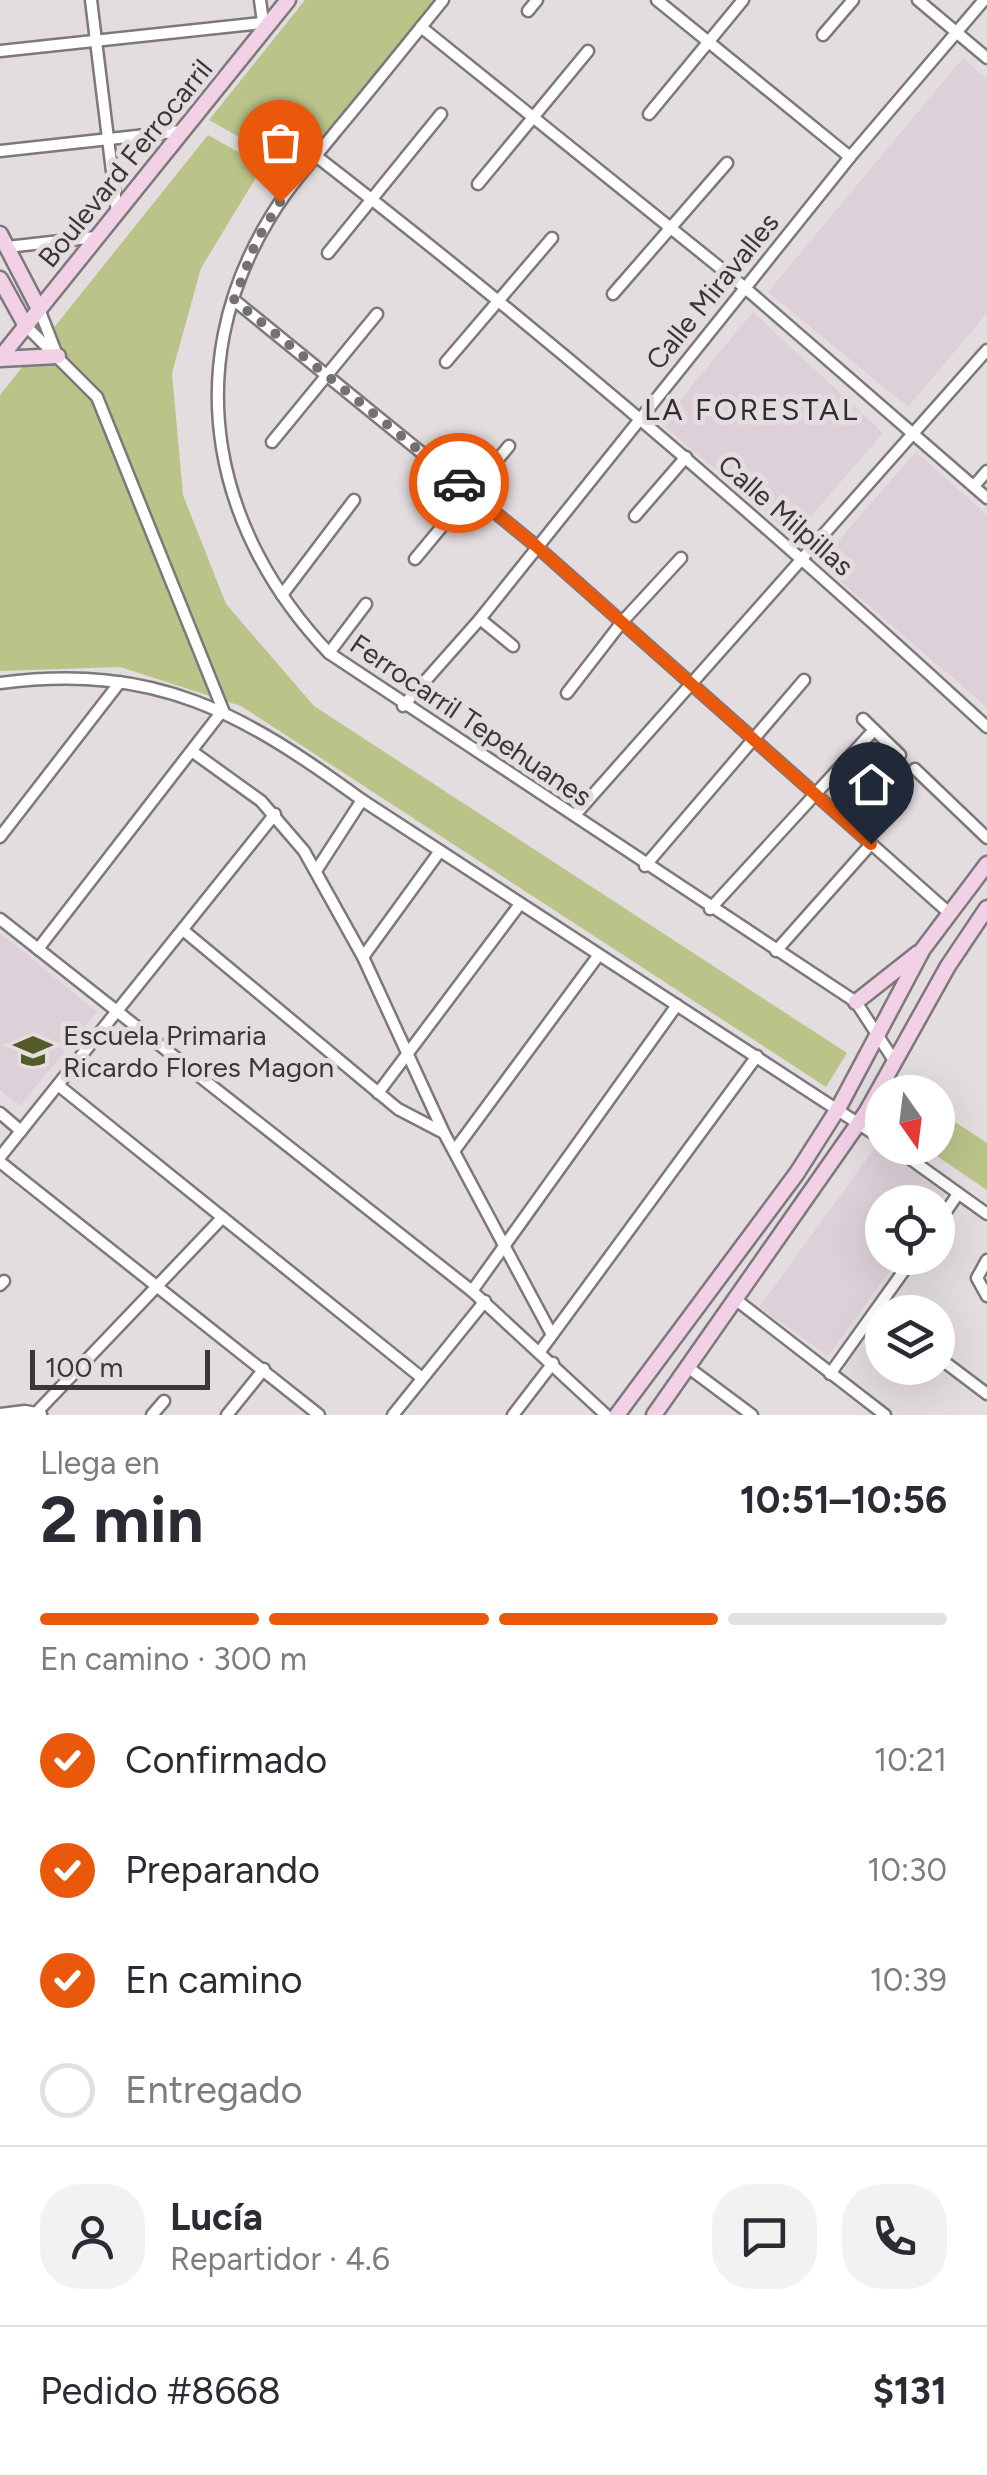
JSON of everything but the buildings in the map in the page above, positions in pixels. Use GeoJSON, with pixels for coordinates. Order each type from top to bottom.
{"type":"FeatureCollection","features":[{"type":"Feature","properties":{"kind":"main road","name":"Boulevard Ferrocarril"},"geometry":{"type":"LineString","coordinates":[[0,358],[288,0]]}},
{"type":"Feature","properties":{"kind":"main road"},"geometry":{"type":"LineString","coordinates":[[3,241],[39,309]]}},
{"type":"Feature","properties":{"kind":"main road"},"geometry":{"type":"LineString","coordinates":[[0,279],[26,326]]}},
{"type":"Feature","properties":{"kind":"main road"},"geometry":{"type":"LineString","coordinates":[[0,358],[58,356]]}},
{"type":"Feature","properties":{"kind":"main road"},"geometry":{"type":"LineString","coordinates":[[617,1415],[764,1219],[839,1108],[923,949],[987,864]]}},
{"type":"Feature","properties":{"kind":"main road"},"geometry":{"type":"LineString","coordinates":[[654,1415],[860,1122],[948,966],[987,908]]}},
{"type":"Feature","properties":{"kind":"main road"},"geometry":{"type":"LineString","coordinates":[[856,1002],[923,949]]}},
{"type":"Feature","properties":{"kind":"street"},"geometry":{"type":"LineString","coordinates":[[91,0],[117,212]]}},
{"type":"Feature","properties":{"kind":"street"},"geometry":{"type":"LineString","coordinates":[[0,51],[267,22],[260,0]]}},
{"type":"Feature","properties":{"kind":"street","name":"Ferrocarril Tepehuanes"},"geometry":{"type":"LineString","coordinates":[[443,0],[268,221],[234,300],[219,369],[220,442],[238,517],[282,595],[330,653],[403,706],[575,814],[645,866],[856,1002],[875,1038],[895,1062]]}},
{"type":"Feature","properties":{"kind":"street"},"geometry":{"type":"LineString","coordinates":[[528,11],[536,0]]}},
{"type":"Feature","properties":{"kind":"street"},"geometry":{"type":"LineString","coordinates":[[657,0],[850,157]]}},
{"type":"Feature","properties":{"kind":"street"},"geometry":{"type":"LineString","coordinates":[[649,114],[744,0]]}},
{"type":"Feature","properties":{"kind":"street"},"geometry":{"type":"LineString","coordinates":[[824,35],[853,0]]}},
{"type":"Feature","properties":{"kind":"street"},"geometry":{"type":"LineString","coordinates":[[918,0],[987,58]]}},
{"type":"Feature","properties":{"kind":"street","name":"Calle Miravalles"},"geometry":{"type":"LineString","coordinates":[[403,706],[480,619],[638,417],[984,0]]}},
{"type":"Feature","properties":{"kind":"street"},"geometry":{"type":"LineString","coordinates":[[421,26],[744,287],[987,498]]}},
{"type":"Feature","properties":{"kind":"street"},"geometry":{"type":"LineString","coordinates":[[478,184],[588,51]]}},
{"type":"Feature","properties":{"kind":"street"},"geometry":{"type":"LineString","coordinates":[[328,253],[441,114]]}},
{"type":"Feature","properties":{"kind":"street"},"geometry":{"type":"LineString","coordinates":[[0,151],[183,131]]}},
{"type":"Feature","properties":{"kind":"street","name":"Calle Milpillas"},"geometry":{"type":"LineString","coordinates":[[316,156],[638,417],[802,557],[987,727]]}},
{"type":"Feature","properties":{"kind":"street"},"geometry":{"type":"LineString","coordinates":[[613,294],[726,163]]}},
{"type":"Feature","properties":{"kind":"street"},"geometry":{"type":"LineString","coordinates":[[3,241],[96,237]]}},
{"type":"Feature","properties":{"kind":"street"},"geometry":{"type":"LineString","coordinates":[[446,362],[552,238]]}},
{"type":"Feature","properties":{"kind":"street"},"geometry":{"type":"LineString","coordinates":[[234,300],[535,545],[948,912]]}},
{"type":"Feature","properties":{"kind":"street"},"geometry":{"type":"LineString","coordinates":[[39,309],[58,356]]}},
{"type":"Feature","properties":{"kind":"street"},"geometry":{"type":"LineString","coordinates":[[272,442],[376,314]]}},
{"type":"Feature","properties":{"kind":"street"},"geometry":{"type":"LineString","coordinates":[[26,326],[40,344],[84,380],[113,428],[223,710]]}},
{"type":"Feature","properties":{"kind":"street"},"geometry":{"type":"LineString","coordinates":[[575,814],[987,350]]}},
{"type":"Feature","properties":{"kind":"street"},"geometry":{"type":"LineString","coordinates":[[415,559],[509,446]]}},
{"type":"Feature","properties":{"kind":"street"},"geometry":{"type":"LineString","coordinates":[[635,516],[686,458]]}},
{"type":"Feature","properties":{"kind":"street"},"geometry":{"type":"LineString","coordinates":[[974,486],[987,471]]}},
{"type":"Feature","properties":{"kind":"street"},"geometry":{"type":"LineString","coordinates":[[282,595],[354,500]]}},
{"type":"Feature","properties":{"kind":"street"},"geometry":{"type":"LineString","coordinates":[[568,693],[622,622],[680,558]]}},
{"type":"Feature","properties":{"kind":"street"},"geometry":{"type":"LineString","coordinates":[[330,653],[366,604]]}},
{"type":"Feature","properties":{"kind":"street"},"geometry":{"type":"LineString","coordinates":[[480,619],[513,646]]}},
{"type":"Feature","properties":{"kind":"street"},"geometry":{"type":"LineString","coordinates":[[0,682],[68,678],[120,682],[184,694],[223,710],[286,745],[598,956],[865,1126]]}},
{"type":"Feature","properties":{"kind":"street"},"geometry":{"type":"LineString","coordinates":[[645,866],[804,680]]}},
{"type":"Feature","properties":{"kind":"street"},"geometry":{"type":"LineString","coordinates":[[0,837],[120,682]]}},
{"type":"Feature","properties":{"kind":"street"},"geometry":{"type":"LineString","coordinates":[[38,948],[223,710]]}},
{"type":"Feature","properties":{"kind":"street"},"geometry":{"type":"LineString","coordinates":[[862,719],[900,755]]}},
{"type":"Feature","properties":{"kind":"street"},"geometry":{"type":"LineString","coordinates":[[710,908],[813,791],[874,730]]}},
{"type":"Feature","properties":{"kind":"street"},"geometry":{"type":"LineString","coordinates":[[193,752],[275,814],[316,871],[363,957],[444,1133],[550,1333]]}},
{"type":"Feature","properties":{"kind":"street"},"geometry":{"type":"LineString","coordinates":[[915,770],[987,838]]}},
{"type":"Feature","properties":{"kind":"street"},"geometry":{"type":"LineString","coordinates":[[316,871],[362,800]]}},
{"type":"Feature","properties":{"kind":"street"},"geometry":{"type":"LineString","coordinates":[[275,814],[0,1159],[320,1415]]}},
{"type":"Feature","properties":{"kind":"street"},"geometry":{"type":"LineString","coordinates":[[776,951],[871,844]]}},
{"type":"Feature","properties":{"kind":"street"},"geometry":{"type":"LineString","coordinates":[[363,957],[440,852]]}},
{"type":"Feature","properties":{"kind":"street"},"geometry":{"type":"LineString","coordinates":[[378,1093],[520,904]]}},
{"type":"Feature","properties":{"kind":"street"},"geometry":{"type":"LineString","coordinates":[[0,919],[485,1301],[606,1415]]}},
{"type":"Feature","properties":{"kind":"street"},"geometry":{"type":"LineString","coordinates":[[183,930],[410,1118],[444,1133]]}},
{"type":"Feature","properties":{"kind":"street"},"geometry":{"type":"LineString","coordinates":[[454,1151],[598,956]]}},
{"type":"Feature","properties":{"kind":"street"},"geometry":{"type":"LineString","coordinates":[[472,1291],[677,1004]]}},
{"type":"Feature","properties":{"kind":"street"},"geometry":{"type":"LineString","coordinates":[[541,1350],[757,1056]]}},
{"type":"Feature","properties":{"kind":"street"},"geometry":{"type":"LineString","coordinates":[[58,1085],[422,1378]]}},
{"type":"Feature","properties":{"kind":"street"},"geometry":{"type":"LineString","coordinates":[[0,1113],[21,1131]]}},
{"type":"Feature","properties":{"kind":"street"},"geometry":{"type":"LineString","coordinates":[[918,1165],[987,1214]]}},
{"type":"Feature","properties":{"kind":"street"},"geometry":{"type":"LineString","coordinates":[[955,1198],[958,1194]]}},
{"type":"Feature","properties":{"kind":"street"},"geometry":{"type":"LineString","coordinates":[[0,1414],[40,1414],[222,1218]]}},
{"type":"Feature","properties":{"kind":"street"},"geometry":{"type":"LineString","coordinates":[[987,1260],[977,1278],[980,1290],[987,1296]]}},
{"type":"Feature","properties":{"kind":"street"},"geometry":{"type":"LineString","coordinates":[[735,1299],[885,1415]]}},
{"type":"Feature","properties":{"kind":"street"},"geometry":{"type":"LineString","coordinates":[[393,1415],[485,1301]]}},
{"type":"Feature","properties":{"kind":"street"},"geometry":{"type":"LineString","coordinates":[[830,1374],[865,1330]]}},
{"type":"Feature","properties":{"kind":"street"},"geometry":{"type":"LineString","coordinates":[[513,1415],[553,1363]]}},
{"type":"Feature","properties":{"kind":"street"},"geometry":{"type":"LineString","coordinates":[[689,1368],[752,1415]]}},
{"type":"Feature","properties":{"kind":"street"},"geometry":{"type":"LineString","coordinates":[[227,1415],[264,1369]]}},
{"type":"Feature","properties":{"kind":"street"},"geometry":{"type":"LineString","coordinates":[[955,1370],[987,1394]]}},
{"type":"Feature","properties":{"kind":"street"},"geometry":{"type":"LineString","coordinates":[[152,1415],[164,1401]]}},
{"type":"Feature","properties":{"kind":"shaded area"},"geometry":{"type":"Polygon","coordinates":[[[963,58],[987,79],[987,313],[908,407],[768,292],[963,58]]]}},
{"type":"Feature","properties":{"kind":"shaded area"},"geometry":{"type":"Polygon","coordinates":[[[753,312],[883,433],[793,537],[661,423],[753,312]]]}},
{"type":"Feature","properties":{"kind":"shaded area"},"geometry":{"type":"Polygon","coordinates":[[[916,452],[987,515],[987,707],[819,563],[916,452]]]}},
{"type":"Feature","properties":{"kind":"shaded area","name":"Escuela Primaria Ricardo Flores Magon"},"geometry":{"type":"Polygon","coordinates":[[[0,933],[97,1012],[20,1106],[0,1090],[0,933]]]}},
{"type":"Feature","properties":{"kind":"shaded area"},"geometry":{"type":"Polygon","coordinates":[[[865,1161],[865,1165],[905,1165],[933,1185],[865,1185],[865,1275],[887,1275],[872,1295],[865,1295],[865,1305],[828,1356],[759,1307],[865,1161]]]}},
{"type":"Feature","properties":{"kind":"green space"},"geometry":{"type":"Polygon","coordinates":[[[305,0],[436,0],[298,170],[209,120],[305,0]]]}},
{"type":"Feature","properties":{"kind":"green space"},"geometry":{"type":"Polygon","coordinates":[[[208,135],[263,166],[201,268],[172,373],[183,495],[226,604],[314,706],[847,1053],[826,1087],[241,706],[120,667],[0,671],[0,395],[208,135]]]}},
{"type":"Feature","properties":{"kind":"green space"},"geometry":{"type":"Polygon","coordinates":[[[955,1122],[987,1143],[987,1190],[950,1165],[955,1165],[955,1122]]]}},
{"type":"Feature","properties":{"kind":"way so far"},"geometry":{"type":"LineString","coordinates":[[280,202],[256,242],[234,300],[459,483]]}},
{"type":"Feature","properties":{"kind":"place","name":"Escuela Primaria Ricardo Flores Magon"},"geometry":{"type":"Point","coordinates":[33,1051]}},
{"type":"Feature","properties":{"kind":"district","name":"LA FORESTAL"},"geometry":{"type":"Point","coordinates":[752,410]}},
{"type":"Feature","properties":{"kind":"route"},"geometry":{"type":"LineString","coordinates":[[459,483],[535,545],[871,844]]}}]}
